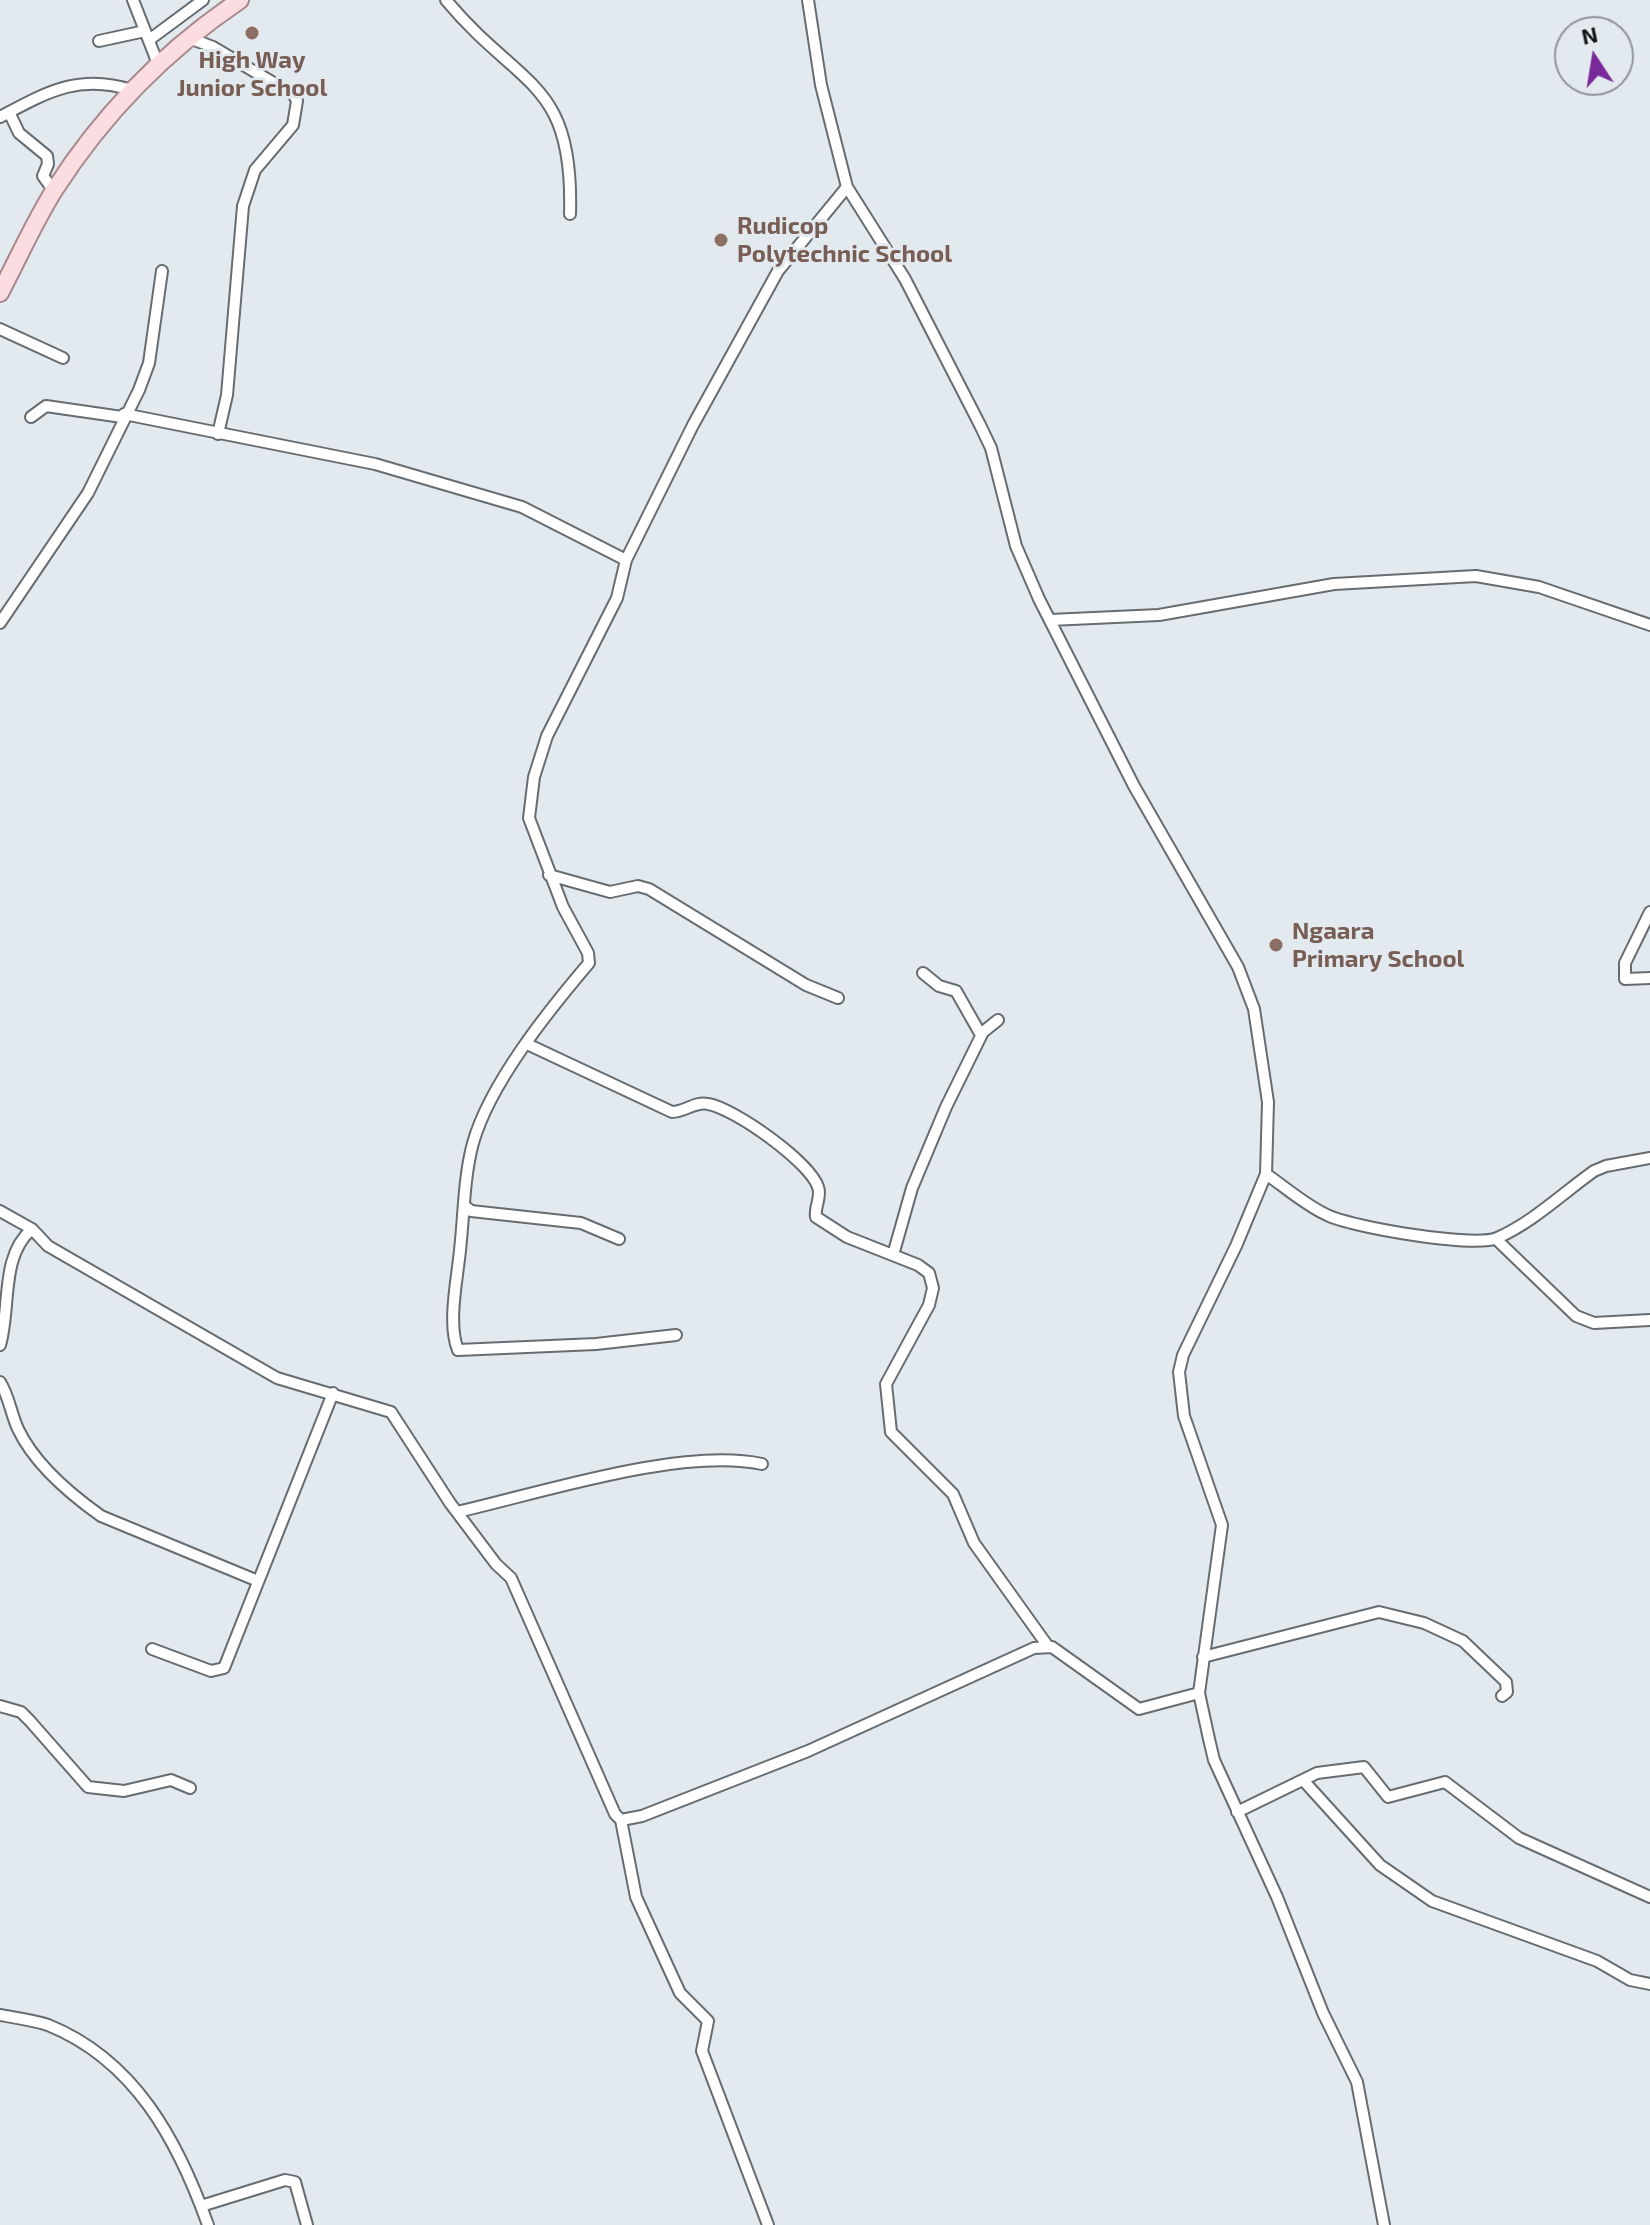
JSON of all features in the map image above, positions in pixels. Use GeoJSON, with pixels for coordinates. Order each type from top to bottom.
{"type":"FeatureCollection","features":[{"type":"Feature","properties":{"kind":"main road"},"geometry":{"type":"LineString","coordinates":[[0,293],[54,191],[132,90],[158,64],[236,1]]}},
{"type":"Feature","properties":{"kind":"street"},"geometry":{"type":"LineString","coordinates":[[133,0],[158,64]]}},
{"type":"Feature","properties":{"kind":"street"},"geometry":{"type":"LineString","coordinates":[[99,41],[147,36],[203,0]]}},
{"type":"Feature","properties":{"kind":"street"},"geometry":{"type":"LineString","coordinates":[[446,0],[480,37],[536,84],[551,103],[564,135],[571,169],[570,214]]}},
{"type":"Feature","properties":{"kind":"street"},"geometry":{"type":"LineString","coordinates":[[808,0],[821,85],[847,187],[905,279],[991,448],[1016,546],[1050,620],[1134,786],[1248,987],[1268,1102],[1266,1174],[1236,1246],[1183,1355],[1179,1372],[1186,1425],[1222,1525],[1199,1693],[1214,1760],[1277,1897],[1323,2013],[1357,2082],[1384,2225]]}},
{"type":"Feature","properties":{"kind":"street"},"geometry":{"type":"LineString","coordinates":[[189,38],[213,47],[294,95],[298,109],[293,125],[255,170],[243,206],[227,395],[218,434]]}},
{"type":"Feature","properties":{"kind":"street"},"geometry":{"type":"LineString","coordinates":[[54,191],[43,176],[48,164],[47,156],[19,133],[5,115],[66,86],[94,81],[132,90]]}},
{"type":"Feature","properties":{"kind":"street"},"geometry":{"type":"LineString","coordinates":[[676,1335],[596,1344],[458,1350],[455,1321],[468,1169],[482,1119],[527,1044],[589,963],[588,953],[549,875],[529,818],[534,777],[547,736],[617,598],[626,560],[693,425],[778,271],[847,187]]}},
{"type":"Feature","properties":{"kind":"street"},"geometry":{"type":"LineString","coordinates":[[0,623],[88,493],[149,363],[162,271]]}},
{"type":"Feature","properties":{"kind":"street"},"geometry":{"type":"LineString","coordinates":[[0,329],[63,358]]}},
{"type":"Feature","properties":{"kind":"street"},"geometry":{"type":"LineString","coordinates":[[31,417],[46,406],[123,416],[375,464],[522,507],[626,560]]}},
{"type":"Feature","properties":{"kind":"street"},"geometry":{"type":"LineString","coordinates":[[1050,620],[1159,615],[1334,584],[1476,576],[1539,587],[1650,625]]}},
{"type":"Feature","properties":{"kind":"street"},"geometry":{"type":"LineString","coordinates":[[549,875],[610,892],[638,886],[649,889],[806,985],[838,998]]}},
{"type":"Feature","properties":{"kind":"street"},"geometry":{"type":"LineString","coordinates":[[1650,912],[1625,963],[1625,979],[1650,978]]}},
{"type":"Feature","properties":{"kind":"street"},"geometry":{"type":"LineString","coordinates":[[923,973],[939,986],[956,991],[981,1035]]}},
{"type":"Feature","properties":{"kind":"street"},"geometry":{"type":"LineString","coordinates":[[893,1255],[930,1143],[981,1035],[998,1020]]}},
{"type":"Feature","properties":{"kind":"street"},"geometry":{"type":"LineString","coordinates":[[527,1044],[672,1112],[704,1103],[735,1114],[788,1152],[814,1178],[820,1197],[816,1217],[847,1237],[924,1268],[933,1288],[918,1331],[891,1370],[886,1384],[891,1432],[953,1494],[974,1543],[1047,1645],[1139,1709],[1199,1693]]}},
{"type":"Feature","properties":{"kind":"street"},"geometry":{"type":"LineString","coordinates":[[1266,1174],[1326,1215],[1344,1222],[1394,1232],[1496,1239],[1594,1171],[1650,1158]]}},
{"type":"Feature","properties":{"kind":"street"},"geometry":{"type":"LineString","coordinates":[[466,1207],[471,1211],[581,1223],[619,1239]]}},
{"type":"Feature","properties":{"kind":"street"},"geometry":{"type":"LineString","coordinates":[[0,1211],[32,1229],[48,1246],[277,1378],[391,1412],[457,1512],[516,1587],[568,1712],[615,1814],[621,1820],[636,1897],[680,1993],[708,2021],[702,2051],[768,2225]]}},
{"type":"Feature","properties":{"kind":"street"},"geometry":{"type":"LineString","coordinates":[[0,1345],[10,1264],[20,1239],[32,1229]]}},
{"type":"Feature","properties":{"kind":"street"},"geometry":{"type":"LineString","coordinates":[[1496,1239],[1576,1316],[1594,1323],[1650,1320]]}},
{"type":"Feature","properties":{"kind":"street"},"geometry":{"type":"LineString","coordinates":[[0,1382],[24,1440],[56,1479],[87,1507],[101,1516],[258,1581]]}},
{"type":"Feature","properties":{"kind":"street"},"geometry":{"type":"LineString","coordinates":[[152,1649],[211,1671],[224,1668],[333,1393]]}},
{"type":"Feature","properties":{"kind":"street"},"geometry":{"type":"LineString","coordinates":[[457,1512],[660,1466],[736,1459],[762,1464]]}},
{"type":"Feature","properties":{"kind":"street"},"geometry":{"type":"LineString","coordinates":[[1203,1657],[1379,1612],[1414,1619],[1463,1641],[1506,1682],[1507,1692],[1502,1696]]}},
{"type":"Feature","properties":{"kind":"street"},"geometry":{"type":"LineString","coordinates":[[621,1820],[642,1816],[808,1751],[1034,1648],[1047,1645]]}},
{"type":"Feature","properties":{"kind":"street"},"geometry":{"type":"LineString","coordinates":[[0,1706],[21,1712],[88,1787],[124,1791],[171,1780],[190,1788]]}},
{"type":"Feature","properties":{"kind":"street"},"geometry":{"type":"LineString","coordinates":[[1237,1812],[1317,1773],[1364,1767],[1388,1797],[1445,1782],[1519,1838],[1650,1897]]}},
{"type":"Feature","properties":{"kind":"street"},"geometry":{"type":"LineString","coordinates":[[1303,1780],[1380,1865],[1432,1901],[1597,1961],[1630,1980],[1650,1984]]}},
{"type":"Feature","properties":{"kind":"street"},"geometry":{"type":"LineString","coordinates":[[0,2015],[46,2024],[93,2048],[123,2071],[166,2130],[208,2225]]}},
{"type":"Feature","properties":{"kind":"street"},"geometry":{"type":"LineString","coordinates":[[201,2206],[285,2180],[295,2182],[307,2225]]}},
{"type":"Feature","properties":{"kind":"place","name":"High Way Junior School"},"geometry":{"type":"Point","coordinates":[252,33]}},
{"type":"Feature","properties":{"kind":"place","name":"Rudicop Polytechnic School"},"geometry":{"type":"Point","coordinates":[721,240]}},
{"type":"Feature","properties":{"kind":"place","name":"Ngaara Primary School"},"geometry":{"type":"Point","coordinates":[1276,945]}}]}
